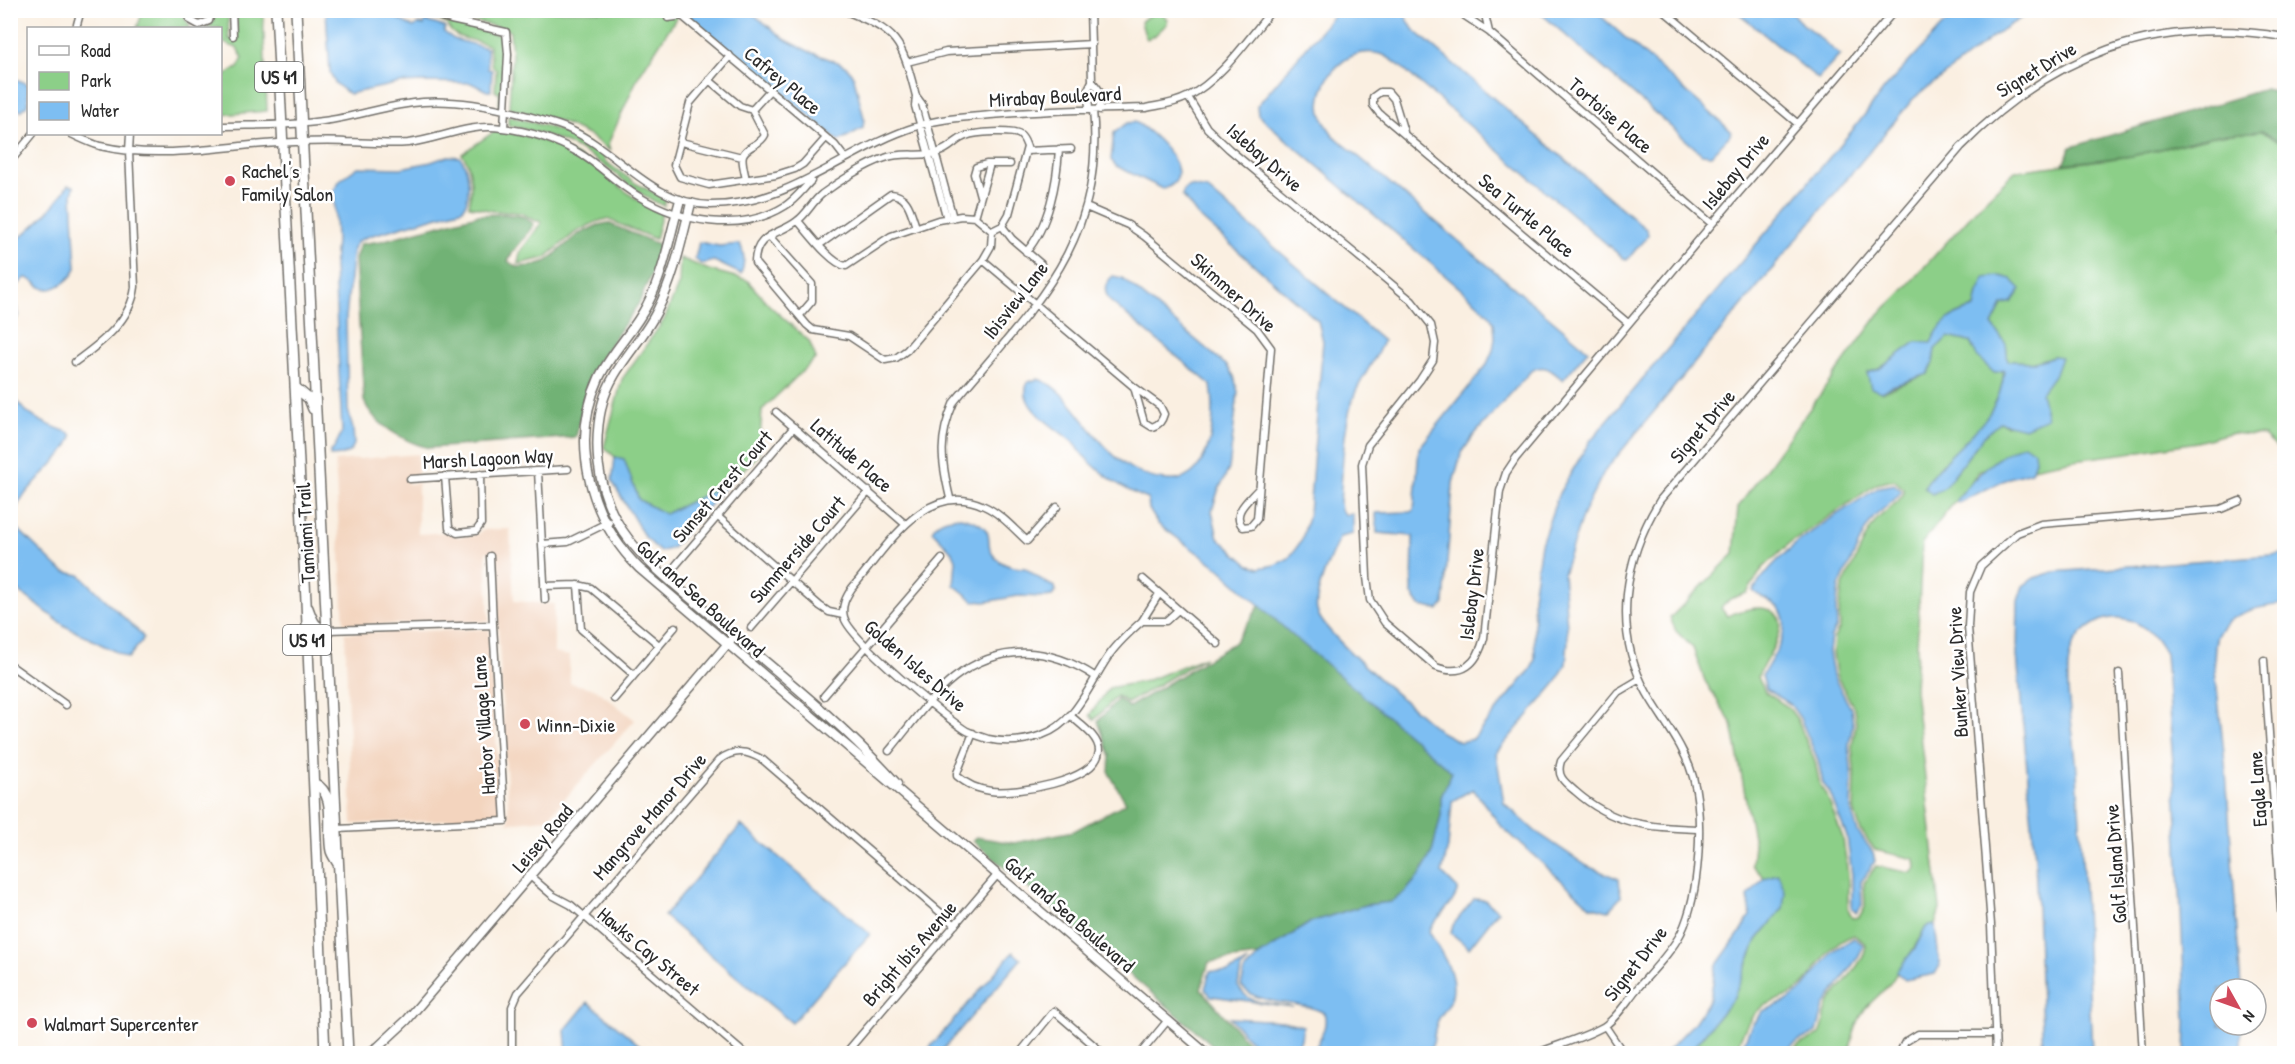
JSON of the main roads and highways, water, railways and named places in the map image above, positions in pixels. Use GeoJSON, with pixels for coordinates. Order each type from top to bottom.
{"type":"FeatureCollection","features":[{"type":"Feature","properties":{"kind":"main road","name":"Tamiami Trail"},"geometry":{"type":"LineString","coordinates":[[276,10],[326,1053]]}},
{"type":"Feature","properties":{"kind":"main road","name":"Tamiami Trail"},"geometry":{"type":"LineString","coordinates":[[296,10],[348,1053]]}},
{"type":"Feature","properties":{"kind":"main road"},"geometry":{"type":"LineString","coordinates":[[294,387],[309,399],[317,420]]}},
{"type":"Feature","properties":{"kind":"main road"},"geometry":{"type":"LineString","coordinates":[[306,601],[314,624],[319,629],[328,630]]}},
{"type":"Feature","properties":{"kind":"main road"},"geometry":{"type":"LineString","coordinates":[[314,783],[324,790],[328,801],[331,853],[339,866]]}},
{"type":"Feature","properties":{"kind":"water"},"geometry":{"type":"Polygon","coordinates":[[[326,11],[383,11],[413,27],[419,24],[424,25],[425,21],[445,27],[444,32],[454,39],[487,48],[488,69],[492,70],[491,91],[471,83],[422,82],[400,83],[349,94],[335,83],[330,72],[326,11]]]}},
{"type":"Feature","properties":{"kind":"water"},"geometry":{"type":"Polygon","coordinates":[[[683,11],[749,11],[786,40],[848,68],[854,78],[864,118],[863,128],[839,141],[683,11]]]}},
{"type":"Feature","properties":{"kind":"water"},"geometry":{"type":"Polygon","coordinates":[[[1337,11],[1404,11],[1413,29],[1647,230],[1648,235],[1627,260],[1623,258],[1400,66],[1385,56],[1357,54],[1347,58],[1331,73],[1322,94],[1320,109],[1333,135],[1588,350],[1563,380],[1547,368],[1539,368],[1530,372],[1474,435],[1461,454],[1453,483],[1444,604],[1439,610],[1420,606],[1412,594],[1413,536],[1377,533],[1376,513],[1414,510],[1419,448],[1486,366],[1493,350],[1494,323],[1478,304],[1258,115],[1257,106],[1337,11]]]}},
{"type":"Feature","properties":{"kind":"water"},"geometry":{"type":"Polygon","coordinates":[[[1538,11],[1595,11],[1731,131],[1730,135],[1711,155],[1702,154],[1538,11]]]}},
{"type":"Feature","properties":{"kind":"water"},"geometry":{"type":"Polygon","coordinates":[[[1736,11],[1791,11],[1797,19],[1840,55],[1818,79],[1736,11]]]}},
{"type":"Feature","properties":{"kind":"water"},"geometry":{"type":"Polygon","coordinates":[[[1962,11],[2033,11],[2003,29],[1913,99],[1604,472],[1583,514],[1563,574],[1568,640],[1566,664],[1555,684],[1496,753],[1504,803],[1535,831],[1587,866],[1619,879],[1621,897],[1608,911],[1590,906],[1501,826],[1473,789],[1452,801],[1448,847],[1442,873],[1458,889],[1453,900],[1429,931],[1444,957],[1453,984],[1449,1004],[1438,1020],[1430,1049],[1427,1053],[1313,1053],[1324,1028],[1324,1013],[1303,1006],[1268,1000],[1249,993],[1241,986],[1245,970],[1259,956],[1311,922],[1365,905],[1391,902],[1405,892],[1420,875],[1432,852],[1441,816],[1441,797],[1452,772],[1291,634],[1220,569],[1158,524],[1149,509],[1148,499],[1130,491],[1097,469],[1075,444],[1033,409],[1026,392],[1028,382],[1038,379],[1057,390],[1113,455],[1138,472],[1152,478],[1176,480],[1187,477],[1196,469],[1206,451],[1212,429],[1211,385],[1110,301],[1106,294],[1106,285],[1113,276],[1122,278],[1227,366],[1234,376],[1238,392],[1229,469],[1218,491],[1212,511],[1218,538],[1248,564],[1259,568],[1275,565],[1289,558],[1302,540],[1309,513],[1323,341],[1318,321],[1197,215],[1182,195],[1185,188],[1190,186],[1207,189],[1383,341],[1356,391],[1348,418],[1340,503],[1341,510],[1346,515],[1353,514],[1353,534],[1340,537],[1320,584],[1317,611],[1323,622],[1353,654],[1441,732],[1460,742],[1473,739],[1531,669],[1535,659],[1533,597],[1541,544],[1559,493],[1590,441],[1856,126],[1885,88],[1943,25],[1962,11]]]}},
{"type":"Feature","properties":{"kind":"water"},"geometry":{"type":"Polygon","coordinates":[[[11,77],[27,84],[27,105],[21,111],[11,104],[11,77]]]}},
{"type":"Feature","properties":{"kind":"water"},"geometry":{"type":"Polygon","coordinates":[[[1135,122],[1162,144],[1176,165],[1178,175],[1174,183],[1163,189],[1116,166],[1111,160],[1114,133],[1127,123],[1135,122]]]}},
{"type":"Feature","properties":{"kind":"water"},"geometry":{"type":"Polygon","coordinates":[[[448,156],[460,157],[466,168],[468,190],[463,209],[369,236],[358,241],[353,248],[346,318],[348,410],[354,444],[351,451],[343,455],[330,456],[330,451],[333,450],[342,432],[334,266],[336,240],[334,190],[340,180],[358,167],[401,168],[448,156]]]}},
{"type":"Feature","properties":{"kind":"water"},"geometry":{"type":"Polygon","coordinates":[[[68,185],[74,186],[72,195],[76,268],[72,276],[64,283],[50,289],[43,288],[25,278],[14,289],[12,295],[19,315],[11,327],[11,245],[35,225],[68,185]]]}},
{"type":"Feature","properties":{"kind":"water"},"geometry":{"type":"Polygon","coordinates":[[[699,242],[719,246],[740,244],[744,259],[741,274],[714,261],[701,264],[695,259],[699,242]]]}},
{"type":"Feature","properties":{"kind":"water"},"geometry":{"type":"Polygon","coordinates":[[[2000,276],[2011,279],[2021,289],[2012,302],[2002,305],[1992,325],[2006,344],[2008,361],[2035,362],[2054,356],[2061,357],[2055,374],[2041,393],[2047,418],[2025,428],[2000,422],[1982,438],[1944,488],[1932,494],[1924,487],[1947,459],[1973,434],[1994,406],[2001,389],[2004,370],[1994,373],[1977,356],[1970,342],[1948,337],[1935,349],[1933,363],[1928,374],[1881,392],[1871,388],[1867,373],[1879,369],[1916,342],[1931,343],[1948,319],[1975,308],[1978,293],[1985,278],[2000,276]]]}},
{"type":"Feature","properties":{"kind":"water"},"geometry":{"type":"Polygon","coordinates":[[[11,390],[28,413],[72,436],[67,447],[18,505],[14,517],[17,528],[58,568],[80,575],[140,633],[143,637],[142,641],[128,658],[65,626],[11,585],[11,390]]]}},
{"type":"Feature","properties":{"kind":"water"},"geometry":{"type":"Polygon","coordinates":[[[2024,444],[2034,451],[2035,460],[2031,472],[2009,478],[1958,503],[1956,500],[1986,467],[2024,444]]]}},
{"type":"Feature","properties":{"kind":"water"},"geometry":{"type":"Polygon","coordinates":[[[615,457],[624,459],[639,500],[665,514],[729,483],[672,548],[660,552],[644,536],[612,481],[615,457]]]}},
{"type":"Feature","properties":{"kind":"water"},"geometry":{"type":"Polygon","coordinates":[[[1894,484],[1902,491],[1874,517],[1839,587],[1836,609],[1837,626],[1831,637],[1829,652],[1833,675],[1851,709],[1853,724],[1849,745],[1852,778],[1851,810],[1858,832],[1873,852],[1875,861],[1861,882],[1862,905],[1856,913],[1852,908],[1852,875],[1847,837],[1829,791],[1823,784],[1818,760],[1800,718],[1790,704],[1766,689],[1762,676],[1780,644],[1784,618],[1777,607],[1753,591],[1765,574],[1794,545],[1879,487],[1894,484]]]}},
{"type":"Feature","properties":{"kind":"water"},"geometry":{"type":"Polygon","coordinates":[[[961,517],[975,521],[984,527],[988,534],[992,554],[1000,561],[1009,566],[1025,568],[1055,587],[1056,591],[1052,596],[1018,596],[985,602],[974,601],[954,585],[956,560],[953,553],[932,531],[940,522],[961,517]]]}},
{"type":"Feature","properties":{"kind":"water"},"geometry":{"type":"Polygon","coordinates":[[[2284,554],[2284,604],[2266,606],[2237,616],[2222,628],[2215,645],[2214,661],[2226,772],[2240,977],[2208,977],[2208,1037],[2241,1037],[2241,1053],[2185,1053],[2186,1022],[2176,804],[2165,654],[2153,636],[2142,626],[2129,620],[2112,618],[2095,623],[2075,642],[2071,650],[2068,672],[2077,772],[2092,1053],[2043,1053],[2035,858],[2017,656],[2018,601],[2023,586],[2034,578],[2053,572],[2284,554]]]}},
{"type":"Feature","properties":{"kind":"water"},"geometry":{"type":"Polygon","coordinates":[[[741,825],[870,934],[792,1023],[664,916],[741,825]]]}},
{"type":"Feature","properties":{"kind":"water"},"geometry":{"type":"Polygon","coordinates":[[[1778,874],[1785,891],[1783,908],[1757,940],[1733,999],[1689,1053],[1665,1053],[1694,1023],[1710,999],[1716,966],[1750,915],[1748,896],[1764,878],[1778,874]]]}},
{"type":"Feature","properties":{"kind":"water"},"geometry":{"type":"Polygon","coordinates":[[[1474,899],[1485,900],[1498,911],[1469,948],[1451,933],[1453,925],[1474,899]]]}},
{"type":"Feature","properties":{"kind":"water"},"geometry":{"type":"Polygon","coordinates":[[[1935,925],[1939,967],[1935,974],[1905,980],[1896,972],[1915,948],[1926,927],[1935,925]]]}},
{"type":"Feature","properties":{"kind":"water"},"geometry":{"type":"Polygon","coordinates":[[[1854,938],[1864,945],[1824,1006],[1817,1032],[1799,1041],[1783,1053],[1740,1053],[1751,1026],[1763,1011],[1785,1002],[1801,991],[1833,951],[1854,938]]]}},
{"type":"Feature","properties":{"kind":"water"},"geometry":{"type":"Polygon","coordinates":[[[1013,952],[1021,959],[940,1053],[925,1053],[1013,952]]]}},
{"type":"Feature","properties":{"kind":"water"},"geometry":{"type":"Polygon","coordinates":[[[1249,961],[1241,969],[1238,986],[1243,993],[1255,1001],[1293,1007],[1211,996],[1205,989],[1210,971],[1228,972],[1249,961]]]}},
{"type":"Feature","properties":{"kind":"water"},"geometry":{"type":"Polygon","coordinates":[[[588,1002],[649,1053],[567,1053],[565,1030],[588,1002]]]}},
{"type":"Feature","properties":{"kind":"water"},"geometry":{"type":"Polygon","coordinates":[[[1230,1018],[1283,1021],[1303,1026],[1301,1039],[1295,1053],[1248,1053],[1251,1042],[1230,1018]]]}},
{"type":"Feature","properties":{"kind":"place","name":"Rachel's Family Salon"},"geometry":{"type":"Point","coordinates":[230,181]}},
{"type":"Feature","properties":{"kind":"place","name":"Winn-Dixie"},"geometry":{"type":"Point","coordinates":[525,724]}},
{"type":"Feature","properties":{"kind":"place","name":"Walmart Supercenter"},"geometry":{"type":"Point","coordinates":[32,1023]}}]}
